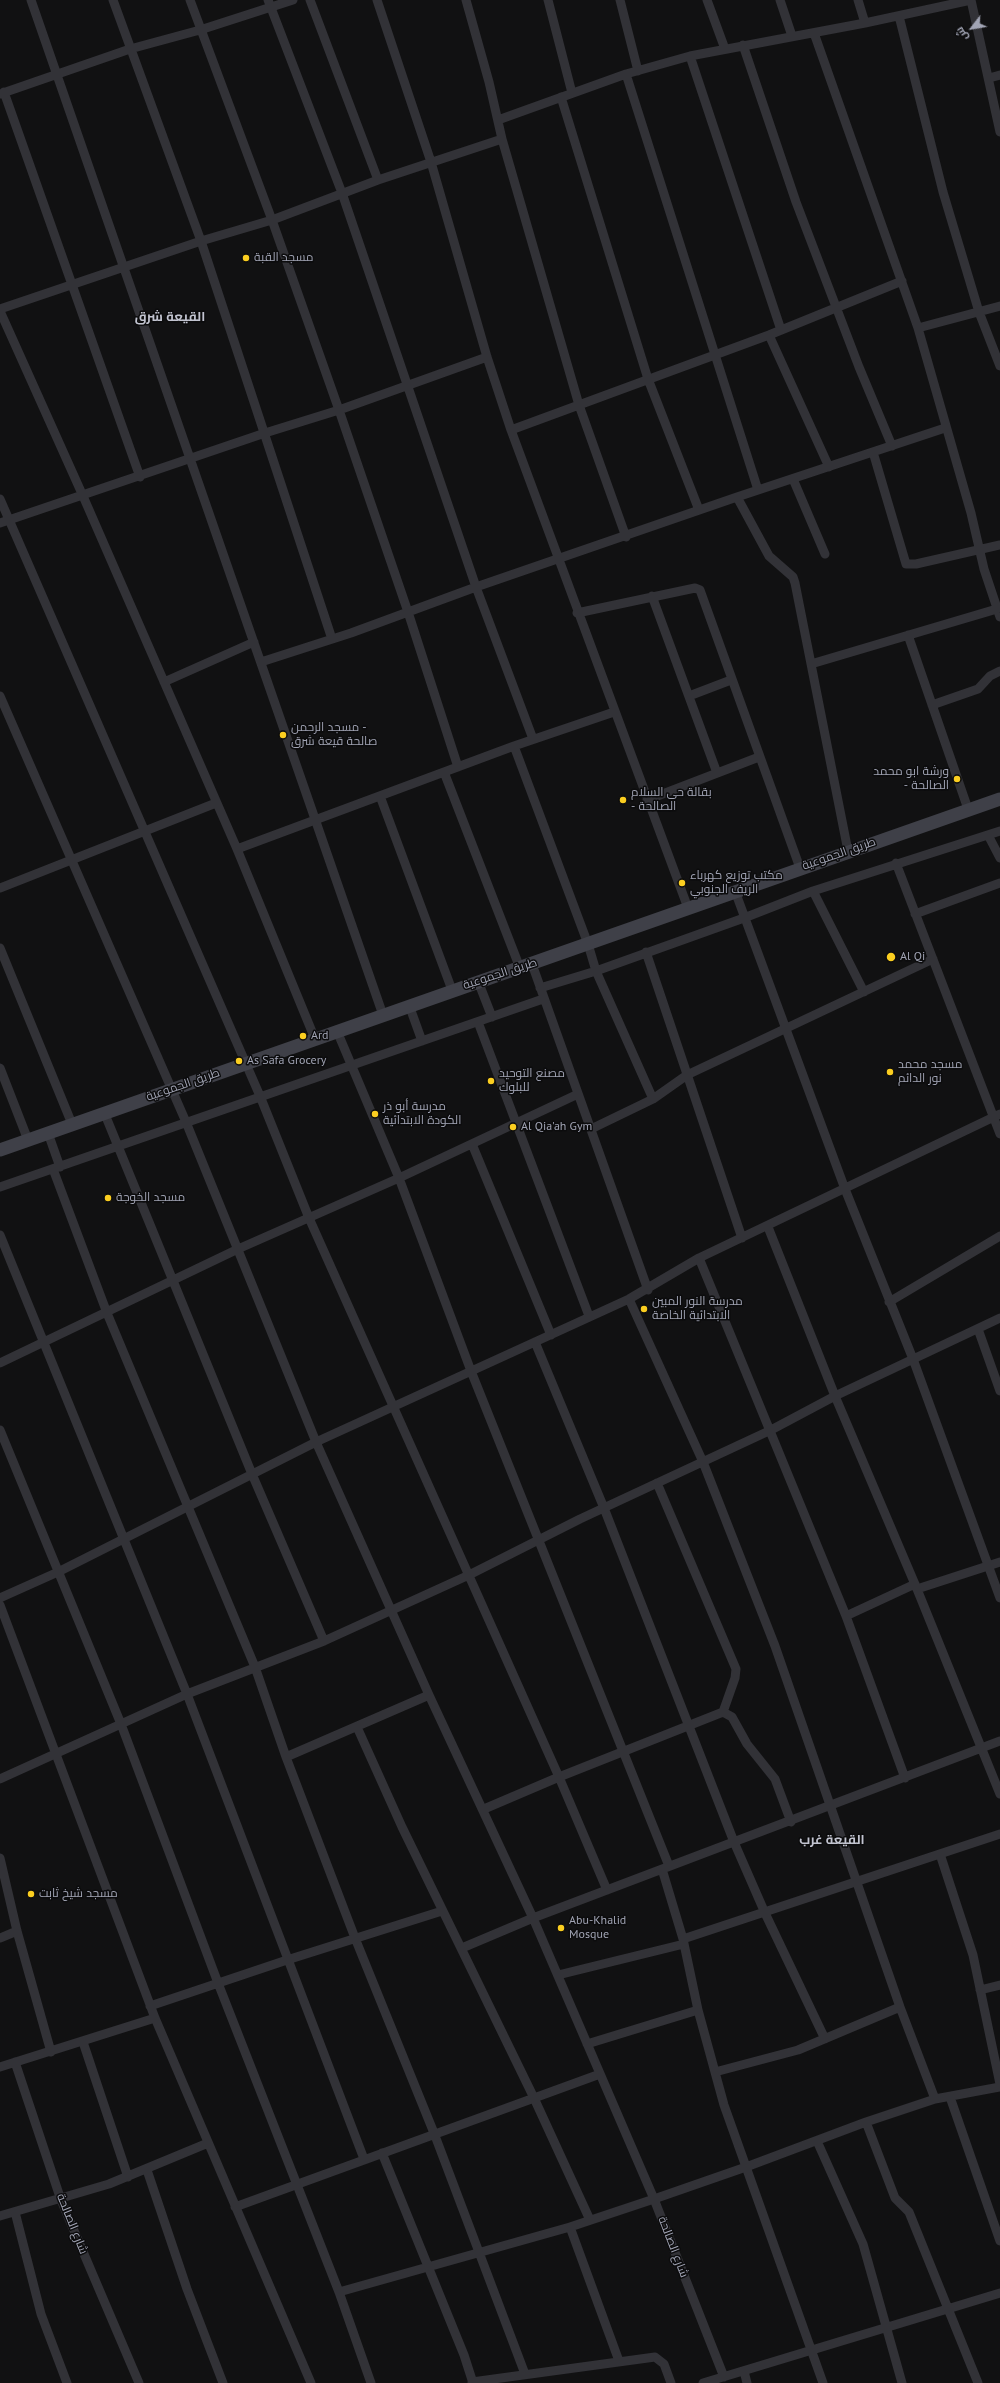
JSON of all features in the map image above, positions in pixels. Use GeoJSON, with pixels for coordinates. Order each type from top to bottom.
{"type":"FeatureCollection","features":[{"type":"Feature","properties":{"kind":"main road","name":"طريق الجموعية"},"geometry":{"type":"LineString","coordinates":[[0,1150],[104,1112],[478,981],[526,966],[848,851],[1000,799]]}},
{"type":"Feature","properties":{"kind":"street"},"geometry":{"type":"LineString","coordinates":[[31,0],[383,1015]]}},
{"type":"Feature","properties":{"kind":"street"},"geometry":{"type":"LineString","coordinates":[[113,0],[201,241],[332,639]]}},
{"type":"Feature","properties":{"kind":"street"},"geometry":{"type":"LineString","coordinates":[[190,0],[272,220],[339,410],[408,612],[458,767]]}},
{"type":"Feature","properties":{"kind":"street"},"geometry":{"type":"LineString","coordinates":[[140,477],[72,284],[2,93],[130,49],[200,30],[269,3],[293,0]]}},
{"type":"Feature","properties":{"kind":"street"},"geometry":{"type":"LineString","coordinates":[[310,0],[378,180]]}},
{"type":"Feature","properties":{"kind":"street"},"geometry":{"type":"LineString","coordinates":[[377,0],[431,162],[487,357],[510,430],[557,560],[688,908]]}},
{"type":"Feature","properties":{"kind":"street"},"geometry":{"type":"LineString","coordinates":[[466,0],[502,139],[579,405],[626,536]]}},
{"type":"Feature","properties":{"kind":"street"},"geometry":{"type":"LineString","coordinates":[[548,0],[572,93]]}},
{"type":"Feature","properties":{"kind":"street"},"geometry":{"type":"LineString","coordinates":[[620,0],[638,71]]}},
{"type":"Feature","properties":{"kind":"street"},"geometry":{"type":"LineString","coordinates":[[707,0],[725,48]]}},
{"type":"Feature","properties":{"kind":"street"},"geometry":{"type":"LineString","coordinates":[[780,0],[792,36]]}},
{"type":"Feature","properties":{"kind":"street"},"geometry":{"type":"LineString","coordinates":[[858,0],[864,23]]}},
{"type":"Feature","properties":{"kind":"street"},"geometry":{"type":"LineString","coordinates":[[498,120],[626,74],[690,56],[725,48],[814,33],[899,16],[942,3],[971,0],[1000,132]]}},
{"type":"Feature","properties":{"kind":"street"},"geometry":{"type":"LineString","coordinates":[[269,3],[342,194],[476,587],[533,739]]}},
{"type":"Feature","properties":{"kind":"street"},"geometry":{"type":"LineString","coordinates":[[899,16],[934,161],[979,312],[1000,366]]}},
{"type":"Feature","properties":{"kind":"street"},"geometry":{"type":"LineString","coordinates":[[811,664],[908,635],[999,612],[979,550],[918,328],[814,33]]}},
{"type":"Feature","properties":{"kind":"street"},"geometry":{"type":"LineString","coordinates":[[744,45],[787,179],[837,306],[859,367],[892,446]]}},
{"type":"Feature","properties":{"kind":"street"},"geometry":{"type":"LineString","coordinates":[[690,56],[781,330]]}},
{"type":"Feature","properties":{"kind":"street"},"geometry":{"type":"LineString","coordinates":[[626,74],[758,490]]}},
{"type":"Feature","properties":{"kind":"street"},"geometry":{"type":"LineString","coordinates":[[989,78],[1000,75]]}},
{"type":"Feature","properties":{"kind":"street"},"geometry":{"type":"LineString","coordinates":[[561,97],[648,379],[699,510]]}},
{"type":"Feature","properties":{"kind":"street"},"geometry":{"type":"LineString","coordinates":[[315,1039],[237,850],[83,496],[0,310],[72,284],[124,268],[201,241],[272,220],[378,180],[502,139]]}},
{"type":"Feature","properties":{"kind":"street"},"geometry":{"type":"LineString","coordinates":[[510,430],[769,335],[837,306],[902,281]]}},
{"type":"Feature","properties":{"kind":"street"},"geometry":{"type":"LineString","coordinates":[[918,328],[1000,306]]}},
{"type":"Feature","properties":{"kind":"street"},"geometry":{"type":"LineString","coordinates":[[769,335],[829,467]]}},
{"type":"Feature","properties":{"kind":"street"},"geometry":{"type":"LineString","coordinates":[[0,523],[140,477],[265,433],[408,387],[487,357]]}},
{"type":"Feature","properties":{"kind":"street"},"geometry":{"type":"LineString","coordinates":[[261,662],[332,639],[476,587],[736,497],[945,428]]}},
{"type":"Feature","properties":{"kind":"street"},"geometry":{"type":"LineString","coordinates":[[873,452],[906,564],[916,564],[1000,545]]}},
{"type":"Feature","properties":{"kind":"street"},"geometry":{"type":"LineString","coordinates":[[793,479],[825,554]]}},
{"type":"Feature","properties":{"kind":"street"},"geometry":{"type":"LineString","coordinates":[[736,497],[769,556],[793,577],[796,583],[848,851]]}},
{"type":"Feature","properties":{"kind":"street"},"geometry":{"type":"LineString","coordinates":[[0,498],[260,1096],[309,1218],[559,1777],[607,1890]]}},
{"type":"Feature","properties":{"kind":"street"},"geometry":{"type":"LineString","coordinates":[[577,613],[652,596],[695,588],[700,590],[731,680],[800,868]]}},
{"type":"Feature","properties":{"kind":"street"},"geometry":{"type":"LineString","coordinates":[[652,596],[717,773]]}},
{"type":"Feature","properties":{"kind":"street"},"geometry":{"type":"LineString","coordinates":[[908,635],[968,809]]}},
{"type":"Feature","properties":{"kind":"street"},"geometry":{"type":"LineString","coordinates":[[164,682],[254,642]]}},
{"type":"Feature","properties":{"kind":"street"},"geometry":{"type":"LineString","coordinates":[[932,705],[978,688],[990,676],[1000,671]]}},
{"type":"Feature","properties":{"kind":"street"},"geometry":{"type":"LineString","coordinates":[[689,696],[731,680]]}},
{"type":"Feature","properties":{"kind":"street","name":"شارع الصالحة"},"geometry":{"type":"LineString","coordinates":[[0,696],[186,1122],[316,1442],[393,1610],[429,1694],[484,1809],[558,1975],[654,2199],[724,2377]]}},
{"type":"Feature","properties":{"kind":"street"},"geometry":{"type":"LineString","coordinates":[[237,850],[316,819],[533,739],[614,712]]}},
{"type":"Feature","properties":{"kind":"street"},"geometry":{"type":"LineString","coordinates":[[514,746],[588,944],[596,971],[653,1099]]}},
{"type":"Feature","properties":{"kind":"street"},"geometry":{"type":"LineString","coordinates":[[647,800],[759,757]]}},
{"type":"Feature","properties":{"kind":"street"},"geometry":{"type":"LineString","coordinates":[[444,772],[526,966],[540,988],[648,1290]]}},
{"type":"Feature","properties":{"kind":"street"},"geometry":{"type":"LineString","coordinates":[[380,796],[452,990]]}},
{"type":"Feature","properties":{"kind":"street"},"geometry":{"type":"LineString","coordinates":[[0,888],[72,861],[216,803]]}},
{"type":"Feature","properties":{"kind":"street"},"geometry":{"type":"LineString","coordinates":[[540,988],[596,971],[744,918],[813,891],[896,863],[1000,831]]}},
{"type":"Feature","properties":{"kind":"street"},"geometry":{"type":"LineString","coordinates":[[988,835],[1000,858]]}},
{"type":"Feature","properties":{"kind":"street"},"geometry":{"type":"LineString","coordinates":[[896,863],[933,959],[997,1116],[1000,1134]]}},
{"type":"Feature","properties":{"kind":"street"},"geometry":{"type":"LineString","coordinates":[[916,914],[1000,883]]}},
{"type":"Feature","properties":{"kind":"street"},"geometry":{"type":"LineString","coordinates":[[735,891],[846,1189],[889,1302],[913,1359],[1000,1598]]}},
{"type":"Feature","properties":{"kind":"street"},"geometry":{"type":"LineString","coordinates":[[813,891],[864,992]]}},
{"type":"Feature","properties":{"kind":"street"},"geometry":{"type":"LineString","coordinates":[[0,948],[72,1124]]}},
{"type":"Feature","properties":{"kind":"street"},"geometry":{"type":"LineString","coordinates":[[646,952],[742,1238]]}},
{"type":"Feature","properties":{"kind":"street"},"geometry":{"type":"LineString","coordinates":[[591,1129],[653,1099],[687,1075],[933,959]]}},
{"type":"Feature","properties":{"kind":"street"},"geometry":{"type":"LineString","coordinates":[[478,981],[492,1017]]}},
{"type":"Feature","properties":{"kind":"street"},"geometry":{"type":"LineString","coordinates":[[0,1187],[543,999]]}},
{"type":"Feature","properties":{"kind":"street"},"geometry":{"type":"LineString","coordinates":[[410,1005],[422,1041]]}},
{"type":"Feature","properties":{"kind":"street"},"geometry":{"type":"LineString","coordinates":[[478,1022],[589,1316]]}},
{"type":"Feature","properties":{"kind":"street"},"geometry":{"type":"LineString","coordinates":[[337,1031],[399,1178],[471,1371],[540,1540],[666,1867],[698,2010],[715,2072],[746,2167],[823,2383]]}},
{"type":"Feature","properties":{"kind":"street"},"geometry":{"type":"LineString","coordinates":[[0,1068],[28,1140]]}},
{"type":"Feature","properties":{"kind":"street"},"geometry":{"type":"LineString","coordinates":[[0,1363],[238,1249],[399,1178],[578,1094]]}},
{"type":"Feature","properties":{"kind":"street"},"geometry":{"type":"LineString","coordinates":[[104,1112],[252,1474],[324,1641]]}},
{"type":"Feature","properties":{"kind":"street"},"geometry":{"type":"LineString","coordinates":[[0,1598],[58,1572],[316,1442],[394,1408],[589,1316],[648,1290],[699,1258],[768,1227],[997,1116]]}},
{"type":"Feature","properties":{"kind":"street"},"geometry":{"type":"LineString","coordinates":[[48,1133],[56,1168],[107,1313],[255,1666],[286,1757],[355,1938],[434,2134],[526,2374]]}},
{"type":"Feature","properties":{"kind":"street"},"geometry":{"type":"LineString","coordinates":[[472,1144],[551,1334]]}},
{"type":"Feature","properties":{"kind":"street"},"geometry":{"type":"LineString","coordinates":[[768,1227],[835,1396],[916,1587],[1000,1794]]}},
{"type":"Feature","properties":{"kind":"street"},"geometry":{"type":"LineString","coordinates":[[0,1235],[42,1342],[187,1694],[364,2159]]}},
{"type":"Feature","properties":{"kind":"street"},"geometry":{"type":"LineString","coordinates":[[889,1302],[1000,1236]]}},
{"type":"Feature","properties":{"kind":"street"},"geometry":{"type":"LineString","coordinates":[[699,1258],[771,1430],[846,1616],[905,1778]]}},
{"type":"Feature","properties":{"kind":"street"},"geometry":{"type":"LineString","coordinates":[[629,1299],[703,1462],[775,1646],[858,1882],[900,2007],[935,2100]]}},
{"type":"Feature","properties":{"kind":"street"},"geometry":{"type":"LineString","coordinates":[[0,1779],[187,1694],[255,1666],[324,1641],[469,1575],[604,1508],[771,1430],[835,1396],[1000,1318]]}},
{"type":"Feature","properties":{"kind":"street"},"geometry":{"type":"LineString","coordinates":[[978,1329],[1000,1391]]}},
{"type":"Feature","properties":{"kind":"street"},"geometry":{"type":"LineString","coordinates":[[535,1342],[604,1508],[734,1842],[765,1913],[825,2039]]}},
{"type":"Feature","properties":{"kind":"street"},"geometry":{"type":"LineString","coordinates":[[0,1430],[121,1724],[218,1983],[339,2292],[371,2383]]}},
{"type":"Feature","properties":{"kind":"street"},"geometry":{"type":"LineString","coordinates":[[657,1483],[736,1669],[735,1678],[723,1712]]}},
{"type":"Feature","properties":{"kind":"street"},"geometry":{"type":"LineString","coordinates":[[846,1616],[916,1587],[1000,1562]]}},
{"type":"Feature","properties":{"kind":"street"},"geometry":{"type":"LineString","coordinates":[[0,1605],[150,2006],[311,2383]]}},
{"type":"Feature","properties":{"kind":"street"},"geometry":{"type":"LineString","coordinates":[[286,1757],[429,1694]]}},
{"type":"Feature","properties":{"kind":"street"},"geometry":{"type":"LineString","coordinates":[[484,1809],[689,1724],[723,1712],[732,1717],[748,1744],[775,1779],[791,1822]]}},
{"type":"Feature","properties":{"kind":"street"},"geometry":{"type":"LineString","coordinates":[[357,1727],[442,1910],[462,1948],[534,2098],[590,2220]]}},
{"type":"Feature","properties":{"kind":"street"},"geometry":{"type":"LineString","coordinates":[[462,1948],[533,1918],[666,1867],[791,1822],[1000,1741]]}},
{"type":"Feature","properties":{"kind":"street"},"geometry":{"type":"LineString","coordinates":[[558,1975],[683,1941],[1000,1834]]}},
{"type":"Feature","properties":{"kind":"street"},"geometry":{"type":"LineString","coordinates":[[940,1854],[973,1955],[1000,2084]]}},
{"type":"Feature","properties":{"kind":"street"},"geometry":{"type":"LineString","coordinates":[[0,1858],[17,1931],[51,2052]]}},
{"type":"Feature","properties":{"kind":"street"},"geometry":{"type":"LineString","coordinates":[[150,2006],[442,1910]]}},
{"type":"Feature","properties":{"kind":"street"},"geometry":{"type":"LineString","coordinates":[[0,1938],[17,1931]]}},
{"type":"Feature","properties":{"kind":"street"},"geometry":{"type":"LineString","coordinates":[[980,1990],[1000,1985]]}},
{"type":"Feature","properties":{"kind":"street"},"geometry":{"type":"LineString","coordinates":[[715,2072],[782,2055],[825,2039],[900,2007]]}},
{"type":"Feature","properties":{"kind":"street"},"geometry":{"type":"LineString","coordinates":[[587,2044],[698,2010]]}},
{"type":"Feature","properties":{"kind":"street"},"geometry":{"type":"LineString","coordinates":[[0,2067],[155,2018]]}},
{"type":"Feature","properties":{"kind":"street"},"geometry":{"type":"LineString","coordinates":[[83,2042],[128,2177]]}},
{"type":"Feature","properties":{"kind":"street","name":"شارع الصالحة"},"geometry":{"type":"LineString","coordinates":[[15,2062],[61,2200],[139,2383]]}},
{"type":"Feature","properties":{"kind":"street"},"geometry":{"type":"LineString","coordinates":[[235,2207],[600,2074]]}},
{"type":"Feature","properties":{"kind":"street"},"geometry":{"type":"LineString","coordinates":[[339,2292],[570,2227],[746,2167],[866,2122],[935,2100],[1000,2087]]}},
{"type":"Feature","properties":{"kind":"street"},"geometry":{"type":"LineString","coordinates":[[950,2097],[1000,2241]]}},
{"type":"Feature","properties":{"kind":"street"},"geometry":{"type":"LineString","coordinates":[[866,2122],[895,2198],[909,2212],[978,2383]]}},
{"type":"Feature","properties":{"kind":"street"},"geometry":{"type":"LineString","coordinates":[[817,2141],[863,2244],[885,2328],[902,2383]]}},
{"type":"Feature","properties":{"kind":"street"},"geometry":{"type":"LineString","coordinates":[[0,2216],[61,2200],[128,2177],[208,2143]]}},
{"type":"Feature","properties":{"kind":"street"},"geometry":{"type":"LineString","coordinates":[[382,2153],[427,2268],[464,2354],[472,2383],[526,2374],[655,2357],[664,2364],[671,2383]]}},
{"type":"Feature","properties":{"kind":"street"},"geometry":{"type":"LineString","coordinates":[[147,2170],[187,2289],[223,2383]]}},
{"type":"Feature","properties":{"kind":"street"},"geometry":{"type":"LineString","coordinates":[[15,2212],[41,2314],[67,2383]]}},
{"type":"Feature","properties":{"kind":"street"},"geometry":{"type":"LineString","coordinates":[[570,2227],[619,2361]]}},
{"type":"Feature","properties":{"kind":"street"},"geometry":{"type":"LineString","coordinates":[[704,2383],[1000,2292]]}},
{"type":"Feature","properties":{"kind":"street"},"geometry":{"type":"LineString","coordinates":[[744,2371],[747,2383]]}},
{"type":"Feature","properties":{"kind":"place","name":"مسجد القبة"},"geometry":{"type":"Point","coordinates":[246,258]}},
{"type":"Feature","properties":{"kind":"place","name":"مسجد الرحمن - صالحة قيعة شرق"},"geometry":{"type":"Point","coordinates":[283,735]}},
{"type":"Feature","properties":{"kind":"place","name":"ورشة ابو محمد - الصالحة"},"geometry":{"type":"Point","coordinates":[957,779]}},
{"type":"Feature","properties":{"kind":"place","name":"بقالة حي السلام - الصالحة"},"geometry":{"type":"Point","coordinates":[623,800]}},
{"type":"Feature","properties":{"kind":"place","name":"مكتب توزيع كهرباء الريف الجنوبي"},"geometry":{"type":"Point","coordinates":[682,883]}},
{"type":"Feature","properties":{"kind":"place","name":"Al Qi"},"geometry":{"type":"Point","coordinates":[891,957]}},
{"type":"Feature","properties":{"kind":"place","name":"Ard"},"geometry":{"type":"Point","coordinates":[303,1036]}},
{"type":"Feature","properties":{"kind":"place","name":"As Safa Grocery"},"geometry":{"type":"Point","coordinates":[239,1061]}},
{"type":"Feature","properties":{"kind":"place","name":"مسجد محمد نور الدائم"},"geometry":{"type":"Point","coordinates":[890,1072]}},
{"type":"Feature","properties":{"kind":"place","name":"مصنع التوحيد للبلوك"},"geometry":{"type":"Point","coordinates":[491,1081]}},
{"type":"Feature","properties":{"kind":"place","name":"مدرسة أبو ذر الكودة الابتدائية"},"geometry":{"type":"Point","coordinates":[375,1114]}},
{"type":"Feature","properties":{"kind":"place","name":"Al Qia'ah Gym"},"geometry":{"type":"Point","coordinates":[513,1127]}},
{"type":"Feature","properties":{"kind":"place","name":"مسجد الخوجة"},"geometry":{"type":"Point","coordinates":[108,1198]}},
{"type":"Feature","properties":{"kind":"place","name":"مدرسة النور المبين الابتدائية الخاصة"},"geometry":{"type":"Point","coordinates":[644,1309]}},
{"type":"Feature","properties":{"kind":"place","name":"مسجد شيخ ثابت"},"geometry":{"type":"Point","coordinates":[31,1894]}},
{"type":"Feature","properties":{"kind":"place","name":"Abu-Khalid Mosque"},"geometry":{"type":"Point","coordinates":[561,1928]}},
{"type":"Feature","properties":{"kind":"district","name":"القيعة شرق"},"geometry":{"type":"Point","coordinates":[170,317]}},
{"type":"Feature","properties":{"kind":"district","name":"القيعة غرب"},"geometry":{"type":"Point","coordinates":[832,1840]}}]}
